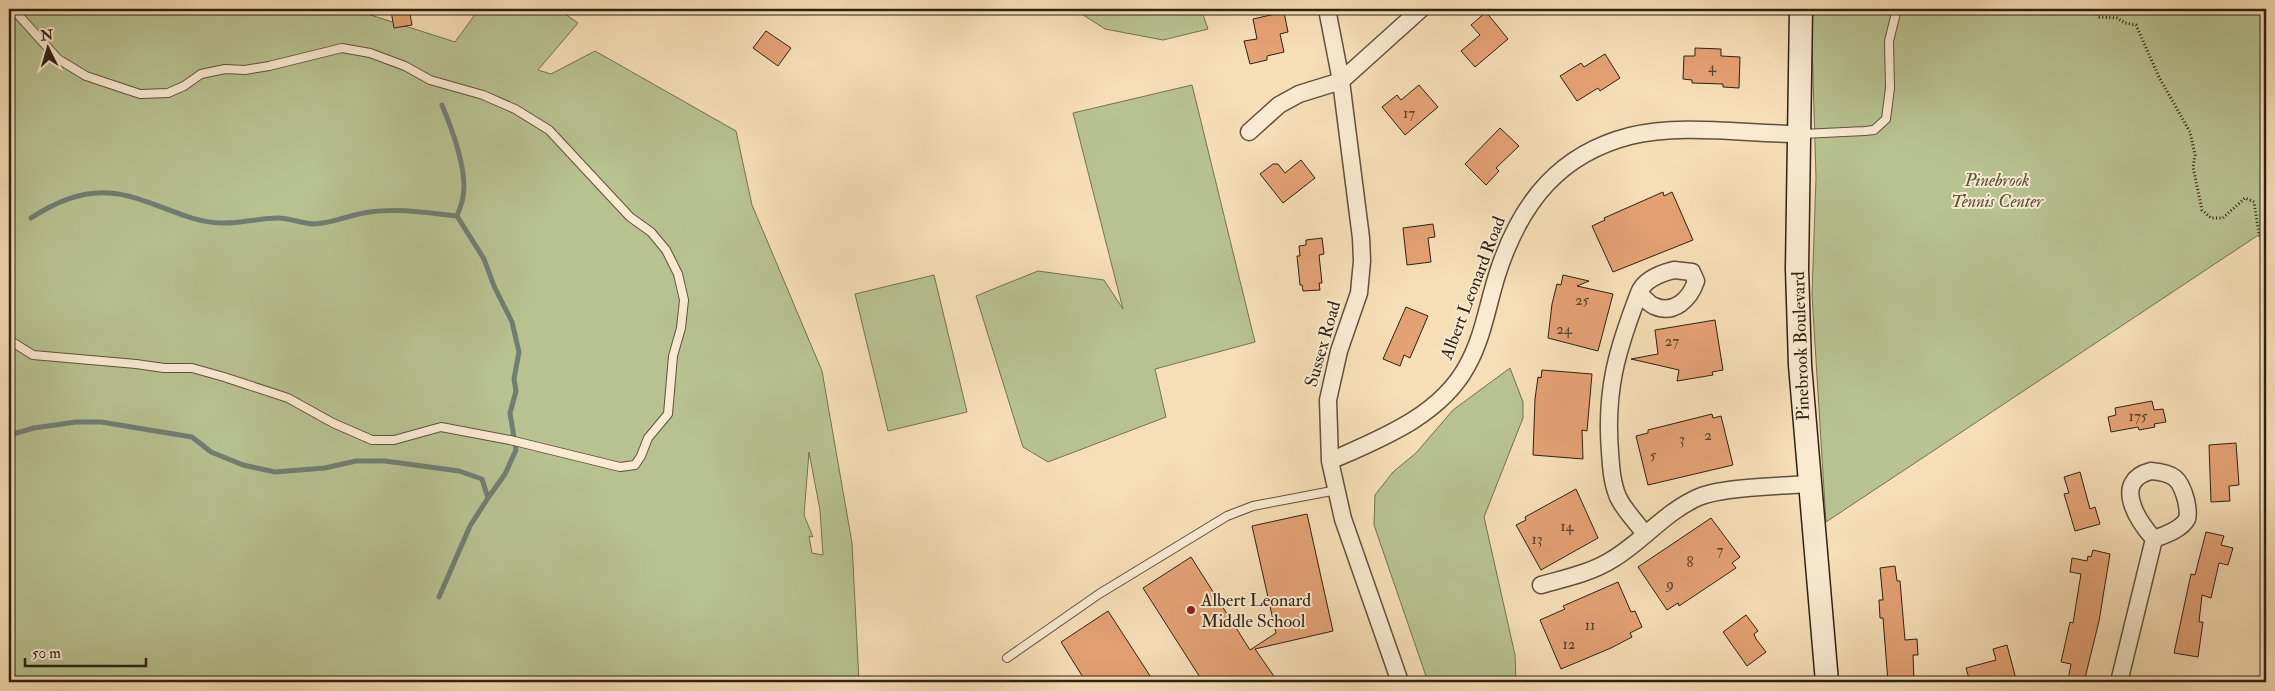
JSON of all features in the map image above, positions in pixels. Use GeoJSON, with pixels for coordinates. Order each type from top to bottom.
{"type":"FeatureCollection","features":[{"type":"Feature","properties":{"kind":"street","name":"Sussex Road"},"geometry":{"type":"LineString","coordinates":[[1327,9],[1341,81],[1361,238],[1362,261],[1359,293],[1339,350],[1328,400],[1330,461],[1343,519],[1400,682]]}},
{"type":"Feature","properties":{"kind":"street"},"geometry":{"type":"LineString","coordinates":[[1248,132],[1279,105],[1298,94],[1341,81],[1421,9]]}},
{"type":"Feature","properties":{"kind":"street","name":"Pinebrook Boulevard"},"geometry":{"type":"LineString","coordinates":[[1801,9],[1798,314],[1809,484],[1827,682]]}},
{"type":"Feature","properties":{"kind":"street","name":"Albert Leonard Road"},"geometry":{"type":"LineString","coordinates":[[1330,461],[1377,440],[1417,418],[1445,396],[1467,366],[1482,329],[1499,269],[1514,229],[1534,198],[1553,177],[1576,158],[1598,145],[1632,135],[1677,130],[1800,134]]}},
{"type":"Feature","properties":{"kind":"street"},"geometry":{"type":"LineString","coordinates":[[1639,293],[1620,341],[1611,386],[1607,420],[1612,478],[1618,498],[1645,534]]}},
{"type":"Feature","properties":{"kind":"street"},"geometry":{"type":"LineString","coordinates":[[1541,585],[1585,573],[1613,559],[1675,511],[1700,496],[1728,491],[1809,484]]}},
{"type":"Feature","properties":{"kind":"street"},"geometry":{"type":"LineString","coordinates":[[2119,682],[2154,539]]}},
{"type":"Feature","properties":{"kind":"lane"},"geometry":{"type":"LineString","coordinates":[[9,340],[33,355],[164,368],[192,368],[288,398],[333,423],[372,440],[394,440],[441,427],[514,441],[620,467],[635,465],[641,456],[648,438],[668,414],[673,356],[681,328],[684,300],[678,274],[666,250],[651,232],[630,216],[549,130],[516,109],[483,95],[430,80],[405,66],[370,53],[342,48],[269,66],[245,70],[225,69],[201,74],[184,86],[168,93],[140,94],[86,76],[58,59],[13,9]]}},
{"type":"Feature","properties":{"kind":"lane"},"geometry":{"type":"LineString","coordinates":[[1800,134],[1874,130],[1886,119],[1890,88],[1889,41],[1897,9]]}},
{"type":"Feature","properties":{"kind":"lane"},"geometry":{"type":"LineString","coordinates":[[1007,658],[1099,594],[1227,516],[1253,506],[1337,490]]}},
{"type":"Feature","properties":{"kind":"path"},"geometry":{"type":"LineString","coordinates":[[2092,9],[2099,17],[2117,18],[2126,23],[2136,25],[2159,76],[2190,132],[2202,210],[2211,218],[2223,218],[2245,198],[2254,202],[2259,234],[2266,251]]}},
{"type":"Feature","properties":{"kind":"green space"},"geometry":{"type":"Polygon","coordinates":[[[9,9],[352,9],[455,42],[479,9],[558,9],[578,23],[538,70],[551,74],[595,51],[736,131],[752,205],[822,371],[852,543],[859,682],[9,682],[9,9]],[[809,452],[804,515],[813,537],[809,536],[812,553],[823,555],[820,510],[809,452]]]}},
{"type":"Feature","properties":{"kind":"green space"},"geometry":{"type":"Polygon","coordinates":[[[1074,9],[1201,9],[1208,29],[1163,40],[1105,29],[1074,9]]]}},
{"type":"Feature","properties":{"kind":"green space","name":"Pinebrook Tennis Center"},"geometry":{"type":"Polygon","coordinates":[[[1811,9],[2266,9],[2266,230],[1826,522],[1812,295],[1816,178],[1811,9]]]}},
{"type":"Feature","properties":{"kind":"green space"},"geometry":{"type":"Polygon","coordinates":[[[1192,85],[1255,342],[1155,369],[1166,417],[1048,462],[1023,447],[976,296],[1038,271],[1104,280],[1123,309],[1073,113],[1192,85]]]}},
{"type":"Feature","properties":{"kind":"green space"},"geometry":{"type":"Polygon","coordinates":[[[934,275],[967,412],[888,431],[855,294],[934,275]]]}},
{"type":"Feature","properties":{"kind":"green space"},"geometry":{"type":"Polygon","coordinates":[[[1510,368],[1523,402],[1523,418],[1484,517],[1515,655],[1516,682],[1428,682],[1374,525],[1375,495],[1393,472],[1416,453],[1453,410],[1510,368]]]}},
{"type":"Feature","properties":{"kind":"building"},"geometry":{"type":"Polygon","coordinates":[[[409,9],[412,25],[394,28],[391,11],[409,9]]]}},
{"type":"Feature","properties":{"kind":"building"},"geometry":{"type":"Polygon","coordinates":[[[1284,12],[1288,32],[1280,34],[1284,52],[1267,56],[1267,60],[1250,64],[1244,41],[1257,39],[1253,19],[1284,12]]]}},
{"type":"Feature","properties":{"kind":"building"},"geometry":{"type":"Polygon","coordinates":[[[1486,12],[1508,39],[1475,67],[1461,51],[1480,35],[1471,25],[1486,12]]]}},
{"type":"Feature","properties":{"kind":"building"},"geometry":{"type":"Polygon","coordinates":[[[766,31],[791,48],[778,66],[753,48],[766,31]]]}},
{"type":"Feature","properties":{"kind":"building"},"geometry":{"type":"Polygon","coordinates":[[[1695,48],[1721,49],[1721,56],[1740,57],[1739,88],[1723,87],[1723,84],[1692,83],[1692,80],[1683,79],[1684,56],[1695,56],[1695,48]]]}},
{"type":"Feature","properties":{"kind":"building"},"geometry":{"type":"Polygon","coordinates":[[[1605,54],[1620,78],[1600,91],[1598,88],[1577,101],[1560,76],[1581,63],[1584,67],[1605,54]]]}},
{"type":"Feature","properties":{"kind":"building"},"geometry":{"type":"Polygon","coordinates":[[[1419,85],[1438,107],[1405,135],[1382,107],[1397,95],[1401,100],[1419,85]]]}},
{"type":"Feature","properties":{"kind":"building"},"geometry":{"type":"Polygon","coordinates":[[[1500,128],[1519,146],[1496,168],[1499,171],[1486,185],[1465,164],[1500,128]]]}},
{"type":"Feature","properties":{"kind":"building"},"geometry":{"type":"Polygon","coordinates":[[[1301,160],[1315,178],[1283,203],[1260,174],[1273,164],[1278,164],[1285,173],[1301,160]]]}},
{"type":"Feature","properties":{"kind":"building"},"geometry":{"type":"Polygon","coordinates":[[[1663,192],[1664,196],[1672,192],[1693,240],[1613,272],[1592,226],[1605,220],[1604,218],[1663,192]]]}},
{"type":"Feature","properties":{"kind":"building"},"geometry":{"type":"Polygon","coordinates":[[[1433,224],[1435,237],[1428,238],[1431,262],[1407,265],[1403,228],[1433,224]]]}},
{"type":"Feature","properties":{"kind":"building"},"geometry":{"type":"Polygon","coordinates":[[[1322,238],[1324,254],[1319,255],[1322,283],[1319,283],[1320,290],[1303,291],[1302,285],[1300,285],[1297,256],[1300,256],[1299,246],[1306,245],[1306,240],[1322,238]]]}},
{"type":"Feature","properties":{"kind":"building"},"geometry":{"type":"Polygon","coordinates":[[[1563,275],[1589,281],[1577,286],[1613,294],[1598,351],[1548,338],[1552,304],[1557,284],[1561,285],[1563,275]]]}},
{"type":"Feature","properties":{"kind":"building"},"geometry":{"type":"Polygon","coordinates":[[[1406,307],[1428,316],[1410,358],[1404,355],[1400,366],[1383,359],[1406,307]]]}},
{"type":"Feature","properties":{"kind":"building"},"geometry":{"type":"Polygon","coordinates":[[[1715,320],[1723,370],[1712,372],[1713,375],[1677,381],[1679,370],[1631,359],[1658,354],[1655,330],[1715,320]]]}},
{"type":"Feature","properties":{"kind":"building"},"geometry":{"type":"Polygon","coordinates":[[[1542,370],[1592,374],[1587,431],[1582,430],[1583,459],[1533,455],[1535,399],[1538,377],[1541,378],[1542,370]]]}},
{"type":"Feature","properties":{"kind":"building"},"geometry":{"type":"Polygon","coordinates":[[[2152,401],[2154,410],[2163,409],[2166,422],[2154,424],[2155,427],[2139,430],[2138,427],[2111,432],[2108,417],[2116,415],[2115,408],[2152,401]]]}},
{"type":"Feature","properties":{"kind":"building"},"geometry":{"type":"Polygon","coordinates":[[[1712,414],[1713,418],[1721,416],[1733,465],[1648,485],[1636,436],[1648,433],[1648,430],[1712,414]]]}},
{"type":"Feature","properties":{"kind":"building"},"geometry":{"type":"Polygon","coordinates":[[[2236,443],[2239,485],[2229,486],[2230,501],[2211,502],[2209,445],[2236,443]]]}},
{"type":"Feature","properties":{"kind":"building"},"geometry":{"type":"Polygon","coordinates":[[[2080,472],[2090,509],[2095,507],[2100,524],[2075,531],[2064,494],[2069,493],[2064,477],[2080,472]]]}},
{"type":"Feature","properties":{"kind":"building"},"geometry":{"type":"Polygon","coordinates":[[[1576,489],[1598,538],[1541,570],[1516,525],[1526,520],[1525,517],[1576,489]]]}},
{"type":"Feature","properties":{"kind":"building","name":"Albert Leonard Middle School"},"geometry":{"type":"Polygon","coordinates":[[[1307,514],[1333,631],[1255,649],[1278,682],[1203,682],[1143,588],[1191,557],[1250,650],[1276,633],[1252,526],[1307,514]]]}},
{"type":"Feature","properties":{"kind":"building"},"geometry":{"type":"Polygon","coordinates":[[[1711,518],[1740,557],[1732,563],[1736,568],[1679,606],[1678,603],[1667,610],[1638,567],[1711,518]]]}},
{"type":"Feature","properties":{"kind":"building"},"geometry":{"type":"Polygon","coordinates":[[[2206,532],[2224,536],[2221,545],[2233,548],[2228,565],[2219,563],[2211,598],[2202,595],[2199,622],[2203,622],[2198,657],[2174,653],[2191,574],[2195,575],[2206,532]]]}},
{"type":"Feature","properties":{"kind":"building"},"geometry":{"type":"Polygon","coordinates":[[[2093,550],[2110,554],[2099,621],[2084,682],[2076,682],[2068,680],[2071,664],[2061,662],[2070,622],[2073,623],[2081,574],[2070,572],[2072,558],[2087,561],[2088,556],[2091,557],[2093,550]]]}},
{"type":"Feature","properties":{"kind":"building"},"geometry":{"type":"Polygon","coordinates":[[[1895,566],[1897,581],[1900,581],[1905,640],[1917,639],[1918,655],[1913,655],[1914,682],[1888,682],[1883,618],[1880,618],[1879,600],[1883,600],[1880,568],[1895,566]]]}},
{"type":"Feature","properties":{"kind":"building"},"geometry":{"type":"Polygon","coordinates":[[[1618,582],[1631,612],[1635,611],[1642,627],[1630,633],[1632,637],[1611,648],[1561,669],[1540,620],[1565,609],[1563,606],[1618,582]]]}},
{"type":"Feature","properties":{"kind":"building"},"geometry":{"type":"Polygon","coordinates":[[[1108,611],[1154,682],[1086,682],[1061,642],[1108,611]]]}},
{"type":"Feature","properties":{"kind":"building"},"geometry":{"type":"Polygon","coordinates":[[[1746,615],[1758,631],[1754,634],[1766,652],[1747,666],[1723,632],[1746,615]]]}},
{"type":"Feature","properties":{"kind":"building"},"geometry":{"type":"Polygon","coordinates":[[[2007,645],[2016,679],[2003,682],[1970,682],[1966,668],[1996,660],[1993,649],[2007,645]]]}},
{"type":"Feature","properties":{"kind":"waterway"},"geometry":{"type":"LineString","coordinates":[[442,105],[454,138],[463,175],[463,197],[457,216]]}},
{"type":"Feature","properties":{"kind":"waterway"},"geometry":{"type":"LineString","coordinates":[[31,218],[49,207],[68,199],[98,193],[137,198],[193,218],[221,223],[278,218],[315,224],[363,213],[381,211],[413,211],[457,216],[484,259],[494,286],[512,322],[519,352],[514,379],[516,391],[510,413],[516,450],[505,474],[488,498]]}},
{"type":"Feature","properties":{"kind":"waterway"},"geometry":{"type":"LineString","coordinates":[[9,435],[34,428],[76,422],[101,422],[192,437],[211,452],[243,465],[275,472],[325,468],[356,461],[385,461],[459,471],[482,479],[488,498],[470,526],[439,597]]}},
{"type":"Feature","properties":{"kind":"place","name":"Albert Leonard Middle School"},"geometry":{"type":"Point","coordinates":[1191,610]}}]}
